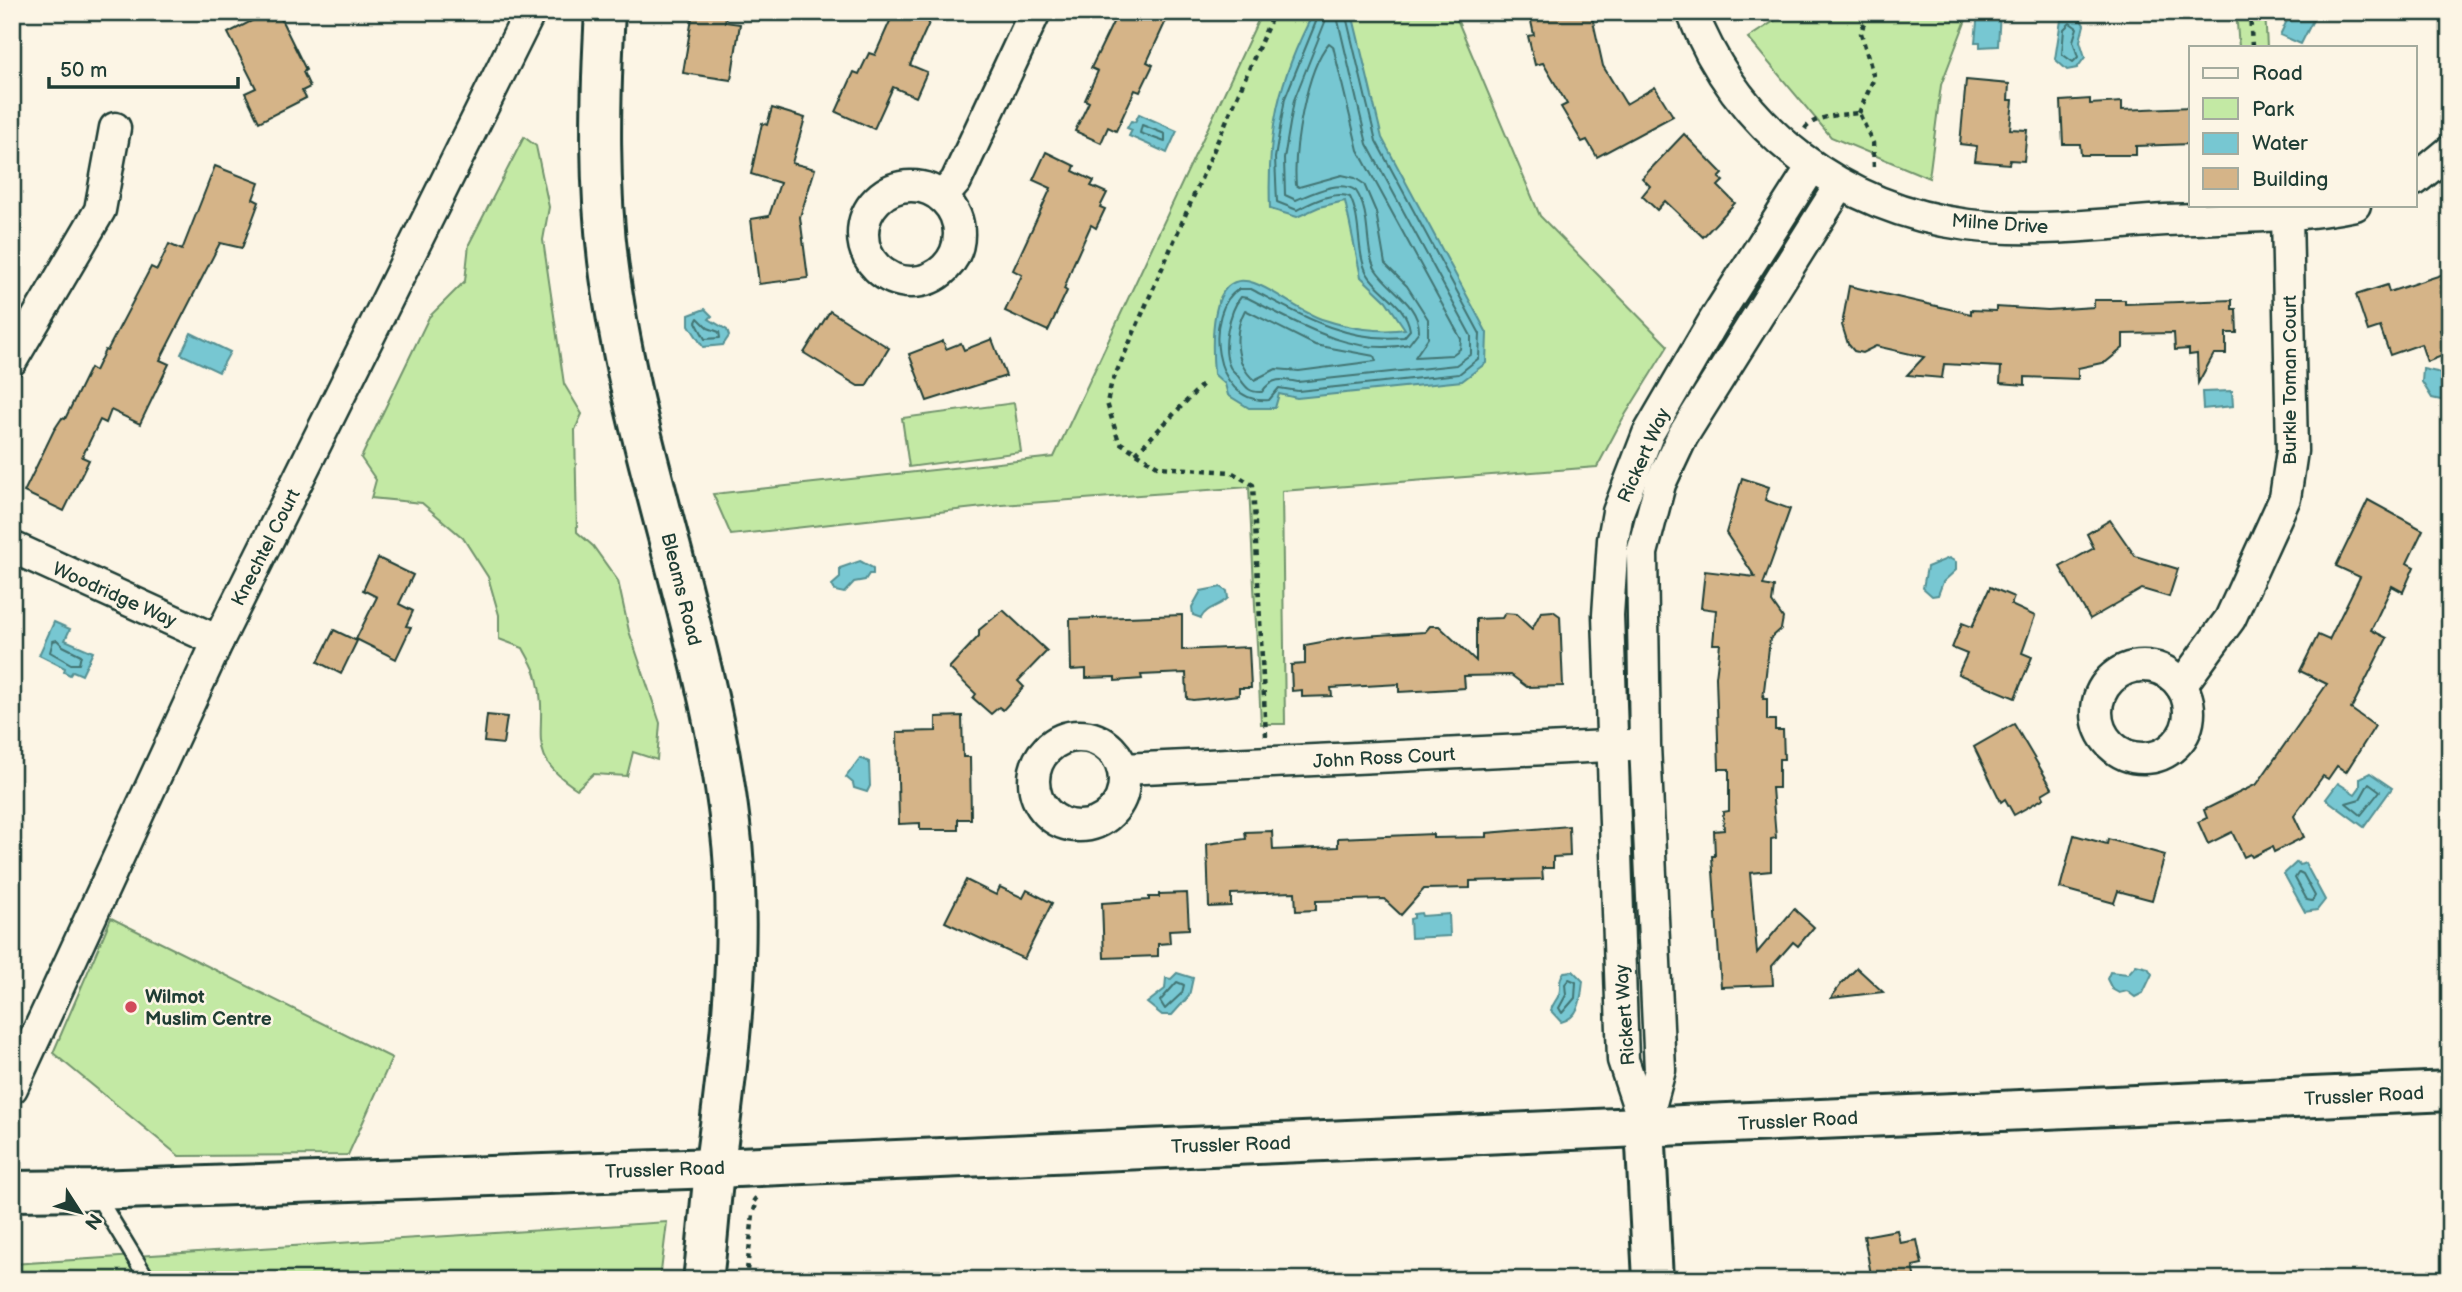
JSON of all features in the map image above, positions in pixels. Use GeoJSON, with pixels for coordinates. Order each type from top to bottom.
{"type":"FeatureCollection","features":[{"type":"Feature","properties":{"kind":"main road","name":"Bleams Road"},"geometry":{"type":"LineString","coordinates":[[605,12],[602,140],[610,275],[634,395],[706,685],[730,823],[737,922],[736,972],[703,1280]]}},
{"type":"Feature","properties":{"kind":"main road","name":"Trussler Road"},"geometry":{"type":"LineString","coordinates":[[12,1191],[94,1191],[715,1168],[2450,1091]]}},
{"type":"Feature","properties":{"kind":"main road"},"geometry":{"type":"LineString","coordinates":[[1645,1126],[1653,1280]]}},
{"type":"Feature","properties":{"kind":"street","name":"Knechtel Court"},"geometry":{"type":"LineString","coordinates":[[12,1088],[218,641],[530,12]]}},
{"type":"Feature","properties":{"kind":"street"},"geometry":{"type":"LineString","coordinates":[[942,197],[956,181],[1035,12]]}},
{"type":"Feature","properties":{"kind":"street","name":"Milne Drive"},"geometry":{"type":"LineString","coordinates":[[1692,12],[1701,37],[1731,86],[1801,160],[1840,185],[1876,201],[1967,225],[2022,228],[2287,214],[2348,206]]}},
{"type":"Feature","properties":{"kind":"street"},"geometry":{"type":"LineString","coordinates":[[12,360],[100,210],[115,128]]}},
{"type":"Feature","properties":{"kind":"street"},"geometry":{"type":"LineString","coordinates":[[2416,179],[2450,151]]}},
{"type":"Feature","properties":{"kind":"street","name":"Rickert Way"},"geometry":{"type":"LineString","coordinates":[[1645,1126],[1623,1060],[1608,615],[1612,540],[1621,503],[1648,434],[1801,160]]}},
{"type":"Feature","properties":{"kind":"street","name":"Rickert Way"},"geometry":{"type":"LineString","coordinates":[[1645,1126],[1660,1070],[1645,745],[1642,552],[1660,484],[1682,438],[1840,185]]}},
{"type":"Feature","properties":{"kind":"street","name":"Burkle Toman Court"},"geometry":{"type":"LineString","coordinates":[[2181,686],[2230,619],[2285,498],[2292,451],[2287,214]]}},
{"type":"Feature","properties":{"kind":"street","name":"Woodridge Way"},"geometry":{"type":"LineString","coordinates":[[12,547],[218,641]]}},
{"type":"Feature","properties":{"kind":"street","name":"John Ross Court"},"geometry":{"type":"LineString","coordinates":[[1123,769],[1645,745]]}},
{"type":"Feature","properties":{"kind":"lane"},"geometry":{"type":"LineString","coordinates":[[94,1191],[148,1280]]}},
{"type":"Feature","properties":{"kind":"path"},"geometry":{"type":"LineString","coordinates":[[1267,763],[1253,485],[1231,472],[1159,467],[1119,442],[1107,403],[1111,385],[1274,12]]}},
{"type":"Feature","properties":{"kind":"path"},"geometry":{"type":"LineString","coordinates":[[1867,12],[1861,33],[1874,78],[1859,113],[1872,143],[1876,201]]}},
{"type":"Feature","properties":{"kind":"path"},"geometry":{"type":"LineString","coordinates":[[2250,12],[2252,46]]}},
{"type":"Feature","properties":{"kind":"path"},"geometry":{"type":"LineString","coordinates":[[1801,160],[1809,124],[1859,113]]}},
{"type":"Feature","properties":{"kind":"path"},"geometry":{"type":"LineString","coordinates":[[1136,453],[1203,384]]}},
{"type":"Feature","properties":{"kind":"path"},"geometry":{"type":"LineString","coordinates":[[715,1168],[757,1201],[752,1214],[746,1280]]}},
{"type":"Feature","properties":{"kind":"green space"},"geometry":{"type":"Polygon","coordinates":[[[1262,12],[1454,12],[1540,216],[1668,346],[1622,420],[1597,467],[1282,491],[1285,724],[1261,724],[1249,487],[1002,505],[731,535],[713,494],[1054,457],[1262,12]]]}},
{"type":"Feature","properties":{"kind":"green space"},"geometry":{"type":"Polygon","coordinates":[[[1788,12],[1969,12],[1941,85],[1929,178],[1831,137],[1748,38],[1788,12]]]}},
{"type":"Feature","properties":{"kind":"green space"},"geometry":{"type":"Polygon","coordinates":[[[2236,12],[2265,12],[2267,46],[2239,46],[2236,12]]]}},
{"type":"Feature","properties":{"kind":"green space"},"geometry":{"type":"Polygon","coordinates":[[[524,137],[536,146],[549,207],[543,240],[564,384],[582,414],[575,430],[577,532],[593,546],[618,581],[629,631],[660,723],[657,760],[633,752],[627,776],[593,774],[577,789],[559,776],[543,752],[540,696],[535,670],[523,648],[499,639],[499,615],[488,577],[463,538],[422,503],[371,498],[376,480],[361,458],[429,317],[465,281],[469,244],[524,137]]]}},
{"type":"Feature","properties":{"kind":"green space"},"geometry":{"type":"Polygon","coordinates":[[[1014,403],[1021,452],[909,467],[902,418],[1014,403]]]}},
{"type":"Feature","properties":{"kind":"green space"},"geometry":{"type":"Polygon","coordinates":[[[111,918],[392,1058],[348,1155],[179,1156],[53,1053],[111,918]]]}},
{"type":"Feature","properties":{"kind":"green space"},"geometry":{"type":"Polygon","coordinates":[[[667,1222],[660,1280],[12,1280],[12,1264],[667,1222]]]}},
{"type":"Feature","properties":{"kind":"water"},"geometry":{"type":"Polygon","coordinates":[[[1314,12],[1352,13],[1382,138],[1487,333],[1486,363],[1462,381],[1297,398],[1279,394],[1275,408],[1249,408],[1228,395],[1225,384],[1214,374],[1213,330],[1220,298],[1228,287],[1239,281],[1254,283],[1316,317],[1365,329],[1405,329],[1386,301],[1361,277],[1345,201],[1319,207],[1297,217],[1270,209],[1271,155],[1277,107],[1283,84],[1314,12]]]}},
{"type":"Feature","properties":{"kind":"water"},"geometry":{"type":"Polygon","coordinates":[[[1978,12],[2000,12],[1998,46],[1980,47],[1980,42],[1975,42],[1978,12]]]}},
{"type":"Feature","properties":{"kind":"water"},"geometry":{"type":"Polygon","coordinates":[[[2291,12],[2317,12],[2301,44],[2280,35],[2291,12]]]}},
{"type":"Feature","properties":{"kind":"water"},"geometry":{"type":"Polygon","coordinates":[[[2071,15],[2080,18],[2084,25],[2080,41],[2085,57],[2077,68],[2067,70],[2055,59],[2061,20],[2071,15]]]}},
{"type":"Feature","properties":{"kind":"water"},"geometry":{"type":"Polygon","coordinates":[[[1139,114],[1177,131],[1167,153],[1129,136],[1132,130],[1127,128],[1131,121],[1135,122],[1139,114]]]}},
{"type":"Feature","properties":{"kind":"water"},"geometry":{"type":"Polygon","coordinates":[[[705,309],[712,316],[709,319],[727,330],[729,336],[723,345],[703,347],[689,325],[689,315],[705,309]]]}},
{"type":"Feature","properties":{"kind":"water"},"geometry":{"type":"Polygon","coordinates":[[[191,333],[230,352],[219,372],[181,354],[191,333]]]}},
{"type":"Feature","properties":{"kind":"water"},"geometry":{"type":"Polygon","coordinates":[[[2423,369],[2437,372],[2450,381],[2450,402],[2432,398],[2422,382],[2423,369]]]}},
{"type":"Feature","properties":{"kind":"water"},"geometry":{"type":"Polygon","coordinates":[[[2232,391],[2233,406],[2203,409],[2202,392],[2232,391]]]}},
{"type":"Feature","properties":{"kind":"water"},"geometry":{"type":"Polygon","coordinates":[[[1949,558],[1956,562],[1956,570],[1943,582],[1938,595],[1932,596],[1923,588],[1927,567],[1949,558]]]}},
{"type":"Feature","properties":{"kind":"water"},"geometry":{"type":"Polygon","coordinates":[[[860,561],[873,568],[873,574],[869,574],[865,580],[854,582],[844,593],[835,591],[832,585],[840,578],[840,568],[860,561]]]}},
{"type":"Feature","properties":{"kind":"water"},"geometry":{"type":"Polygon","coordinates":[[[1221,587],[1227,591],[1228,598],[1201,618],[1193,615],[1192,607],[1201,591],[1221,587]]]}},
{"type":"Feature","properties":{"kind":"water"},"geometry":{"type":"Polygon","coordinates":[[[54,622],[70,629],[65,640],[93,652],[82,675],[73,671],[70,675],[64,672],[65,668],[39,655],[54,622]]]}},
{"type":"Feature","properties":{"kind":"water"},"geometry":{"type":"Polygon","coordinates":[[[860,758],[869,762],[870,786],[867,792],[854,788],[853,783],[846,777],[860,758]]]}},
{"type":"Feature","properties":{"kind":"water"},"geometry":{"type":"Polygon","coordinates":[[[2370,773],[2392,788],[2364,827],[2326,799],[2338,783],[2355,794],[2360,787],[2360,778],[2370,773]]]}},
{"type":"Feature","properties":{"kind":"water"},"geometry":{"type":"Polygon","coordinates":[[[2297,862],[2300,865],[2305,863],[2325,900],[2317,910],[2305,912],[2284,874],[2297,862]]]}},
{"type":"Feature","properties":{"kind":"water"},"geometry":{"type":"Polygon","coordinates":[[[1421,913],[1422,916],[1449,914],[1450,936],[1411,938],[1410,919],[1414,918],[1414,914],[1421,913]]]}},
{"type":"Feature","properties":{"kind":"water"},"geometry":{"type":"Polygon","coordinates":[[[2136,965],[2148,968],[2152,974],[2143,993],[2135,997],[2127,991],[2119,993],[2112,989],[2107,979],[2110,972],[2128,974],[2136,965]]]}},
{"type":"Feature","properties":{"kind":"water"},"geometry":{"type":"Polygon","coordinates":[[[1573,971],[1583,981],[1580,1000],[1573,1016],[1561,1022],[1551,1011],[1559,994],[1562,975],[1564,972],[1573,971]]]}},
{"type":"Feature","properties":{"kind":"water"},"geometry":{"type":"Polygon","coordinates":[[[1177,973],[1193,978],[1189,996],[1172,1015],[1162,1015],[1147,1003],[1165,989],[1166,978],[1171,979],[1177,973]]]}},
{"type":"Feature","properties":{"kind":"building"},"geometry":{"type":"Polygon","coordinates":[[[693,12],[727,12],[725,22],[740,24],[731,80],[683,73],[693,12]]]}},
{"type":"Feature","properties":{"kind":"building"},"geometry":{"type":"Polygon","coordinates":[[[894,12],[934,12],[910,65],[927,72],[916,97],[893,87],[874,129],[836,112],[854,72],[859,74],[869,53],[875,55],[894,12]]]}},
{"type":"Feature","properties":{"kind":"building"},"geometry":{"type":"Polygon","coordinates":[[[1118,12],[1170,12],[1147,62],[1153,65],[1140,92],[1135,90],[1116,131],[1108,127],[1101,143],[1075,131],[1089,102],[1085,100],[1098,71],[1091,68],[1118,12]]]}},
{"type":"Feature","properties":{"kind":"building"},"geometry":{"type":"Polygon","coordinates":[[[1529,12],[1591,12],[1603,66],[1626,104],[1655,87],[1673,116],[1597,157],[1587,140],[1582,142],[1561,107],[1567,104],[1543,63],[1535,65],[1528,36],[1534,35],[1529,12]]]}},
{"type":"Feature","properties":{"kind":"building"},"geometry":{"type":"Polygon","coordinates":[[[267,13],[271,20],[279,15],[306,70],[303,72],[310,87],[302,91],[306,98],[259,122],[245,93],[256,88],[228,33],[267,13]]]}},
{"type":"Feature","properties":{"kind":"building"},"geometry":{"type":"Polygon","coordinates":[[[1966,80],[2009,84],[2008,100],[2013,100],[2010,129],[2027,130],[2024,161],[2010,160],[2009,164],[1975,161],[1977,146],[1960,144],[1966,80]]]}},
{"type":"Feature","properties":{"kind":"building"},"geometry":{"type":"Polygon","coordinates":[[[2090,99],[2090,104],[2122,102],[2122,110],[2189,107],[2189,144],[2136,146],[2136,155],[2081,155],[2080,144],[2063,144],[2061,101],[2090,99]]]}},
{"type":"Feature","properties":{"kind":"building"},"geometry":{"type":"Polygon","coordinates":[[[772,108],[805,118],[792,163],[815,169],[800,217],[808,278],[759,284],[751,219],[769,216],[780,183],[751,174],[762,123],[767,125],[772,108]]]}},
{"type":"Feature","properties":{"kind":"building"},"geometry":{"type":"Polygon","coordinates":[[[1684,134],[1723,174],[1719,178],[1723,181],[1718,186],[1735,203],[1703,237],[1665,201],[1657,210],[1642,196],[1650,186],[1642,178],[1684,134]]]}},
{"type":"Feature","properties":{"kind":"building"},"geometry":{"type":"Polygon","coordinates":[[[1046,152],[1075,166],[1073,171],[1094,181],[1091,186],[1107,193],[1100,207],[1105,209],[1096,228],[1091,225],[1064,289],[1067,291],[1048,331],[1005,311],[1022,275],[1013,270],[1051,188],[1033,180],[1046,152]]]}},
{"type":"Feature","properties":{"kind":"building"},"geometry":{"type":"Polygon","coordinates":[[[215,166],[259,183],[253,199],[259,202],[242,248],[220,243],[160,360],[169,364],[140,424],[111,410],[106,423],[100,420],[82,457],[89,460],[64,511],[24,492],[54,430],[62,418],[65,419],[90,368],[95,371],[105,350],[107,351],[151,267],[157,270],[169,244],[182,250],[215,166]]]}},
{"type":"Feature","properties":{"kind":"building"},"geometry":{"type":"Polygon","coordinates":[[[2444,274],[2450,290],[2450,327],[2440,330],[2447,350],[2442,356],[2427,362],[2421,344],[2390,355],[2380,327],[2368,331],[2356,295],[2387,285],[2389,292],[2444,274]]]}},
{"type":"Feature","properties":{"kind":"building"},"geometry":{"type":"Polygon","coordinates":[[[1849,286],[1971,314],[1971,310],[1996,311],[1996,307],[2048,310],[2094,307],[2094,300],[2125,300],[2125,304],[2232,300],[2232,309],[2236,309],[2237,333],[2226,333],[2226,354],[2214,354],[2198,383],[2197,354],[2189,355],[2189,349],[2175,350],[2174,333],[2123,334],[2123,348],[2106,362],[2078,368],[2078,379],[2025,377],[2025,385],[2000,383],[2001,367],[1944,364],[1942,378],[1907,375],[1924,357],[1876,346],[1862,353],[1854,351],[1848,344],[1842,325],[1849,286]]]}},
{"type":"Feature","properties":{"kind":"building"},"geometry":{"type":"Polygon","coordinates":[[[830,311],[889,348],[866,386],[858,386],[804,353],[830,311]]]}},
{"type":"Feature","properties":{"kind":"building"},"geometry":{"type":"Polygon","coordinates":[[[992,339],[1006,376],[927,401],[909,354],[943,341],[946,349],[961,343],[964,350],[992,339]]]}},
{"type":"Feature","properties":{"kind":"building"},"geometry":{"type":"Polygon","coordinates":[[[1742,478],[1769,487],[1765,500],[1790,509],[1763,585],[1774,587],[1772,602],[1783,618],[1781,629],[1770,639],[1763,699],[1767,699],[1767,720],[1775,720],[1775,730],[1783,730],[1784,759],[1779,759],[1779,788],[1772,788],[1776,838],[1771,839],[1771,871],[1750,873],[1757,953],[1794,909],[1814,927],[1798,946],[1793,942],[1772,966],[1773,985],[1721,987],[1712,856],[1715,856],[1714,831],[1724,830],[1723,812],[1729,811],[1729,769],[1719,769],[1716,677],[1720,644],[1713,644],[1716,610],[1701,608],[1705,571],[1755,577],[1726,533],[1742,478]]]}},
{"type":"Feature","properties":{"kind":"building"},"geometry":{"type":"Polygon","coordinates":[[[2368,500],[2423,530],[2407,563],[2414,567],[2403,592],[2392,586],[2371,630],[2387,638],[2351,709],[2375,726],[2346,772],[2337,766],[2328,779],[2323,776],[2294,816],[2304,837],[2274,852],[2272,847],[2252,857],[2250,854],[2244,857],[2232,832],[2208,844],[2198,822],[2207,818],[2204,810],[2257,784],[2327,684],[2300,671],[2318,635],[2329,640],[2360,577],[2336,566],[2368,500]]]}},
{"type":"Feature","properties":{"kind":"building"},"geometry":{"type":"Polygon","coordinates":[[[2110,520],[2135,556],[2178,569],[2169,597],[2142,589],[2090,619],[2060,567],[2094,548],[2087,534],[2110,520]]]}},
{"type":"Feature","properties":{"kind":"building"},"geometry":{"type":"Polygon","coordinates":[[[378,558],[413,575],[399,604],[413,611],[406,626],[411,627],[396,659],[356,639],[377,597],[363,590],[378,558]]]}},
{"type":"Feature","properties":{"kind":"building"},"geometry":{"type":"Polygon","coordinates":[[[1990,587],[2014,597],[2011,605],[2035,616],[2022,653],[2032,657],[2015,698],[1958,674],[1967,654],[1952,648],[1962,623],[1972,627],[1990,587]]]}},
{"type":"Feature","properties":{"kind":"building"},"geometry":{"type":"Polygon","coordinates":[[[1003,610],[1047,651],[1018,681],[1024,687],[1003,710],[999,707],[991,714],[973,698],[976,694],[949,668],[979,636],[979,630],[1003,610]]]}},
{"type":"Feature","properties":{"kind":"building"},"geometry":{"type":"Polygon","coordinates":[[[1553,611],[1560,616],[1563,686],[1527,687],[1511,675],[1464,676],[1465,688],[1399,692],[1399,684],[1331,688],[1332,696],[1302,697],[1302,690],[1292,691],[1291,665],[1305,664],[1305,645],[1348,637],[1425,632],[1430,626],[1439,626],[1476,661],[1476,619],[1502,618],[1505,613],[1516,614],[1532,629],[1541,612],[1553,611]]]}},
{"type":"Feature","properties":{"kind":"building"},"geometry":{"type":"Polygon","coordinates":[[[1182,615],[1182,650],[1249,647],[1251,688],[1239,688],[1239,695],[1193,700],[1187,699],[1186,673],[1141,675],[1142,679],[1115,681],[1115,677],[1086,678],[1086,669],[1071,670],[1070,619],[1182,615]]]}},
{"type":"Feature","properties":{"kind":"building"},"geometry":{"type":"Polygon","coordinates":[[[334,630],[357,641],[341,674],[318,662],[334,630]]]}},
{"type":"Feature","properties":{"kind":"building"},"geometry":{"type":"Polygon","coordinates":[[[487,715],[507,717],[503,744],[484,742],[487,715]]]}},
{"type":"Feature","properties":{"kind":"building"},"geometry":{"type":"Polygon","coordinates":[[[962,716],[963,757],[970,757],[971,819],[958,819],[958,830],[920,830],[920,823],[899,824],[897,732],[936,731],[936,717],[962,716]]]}},
{"type":"Feature","properties":{"kind":"building"},"geometry":{"type":"Polygon","coordinates":[[[2014,724],[2052,788],[2042,794],[2044,798],[2014,815],[2005,799],[2001,802],[1974,747],[2014,724]]]}},
{"type":"Feature","properties":{"kind":"building"},"geometry":{"type":"Polygon","coordinates":[[[1569,826],[1570,856],[1553,857],[1553,868],[1542,868],[1543,879],[1470,881],[1470,888],[1424,889],[1401,915],[1384,899],[1316,901],[1316,910],[1296,911],[1295,892],[1231,894],[1231,906],[1209,907],[1207,844],[1246,839],[1245,832],[1272,831],[1273,850],[1338,847],[1338,838],[1433,834],[1433,838],[1487,837],[1487,833],[1569,826]]]}},
{"type":"Feature","properties":{"kind":"building"},"geometry":{"type":"Polygon","coordinates":[[[2074,835],[2107,844],[2108,839],[2165,855],[2152,900],[2118,891],[2114,903],[2060,888],[2074,835]]]}},
{"type":"Feature","properties":{"kind":"building"},"geometry":{"type":"Polygon","coordinates":[[[966,880],[996,895],[1000,887],[1023,898],[1027,890],[1052,903],[1024,959],[945,922],[966,880]]]}},
{"type":"Feature","properties":{"kind":"building"},"geometry":{"type":"Polygon","coordinates":[[[1187,893],[1189,929],[1169,930],[1170,943],[1158,944],[1158,956],[1104,958],[1102,903],[1149,900],[1149,897],[1159,897],[1159,894],[1187,893]]]}},
{"type":"Feature","properties":{"kind":"building"},"geometry":{"type":"Polygon","coordinates":[[[1857,968],[1883,992],[1831,998],[1842,983],[1857,968]]]}},
{"type":"Feature","properties":{"kind":"building"},"geometry":{"type":"Polygon","coordinates":[[[1897,1230],[1900,1243],[1917,1240],[1922,1264],[1913,1266],[1916,1280],[1872,1280],[1864,1236],[1897,1230]]]}},
{"type":"Feature","properties":{"kind":"place","name":"Wilmot Muslim Centre"},"geometry":{"type":"Point","coordinates":[131,1007]}}]}
